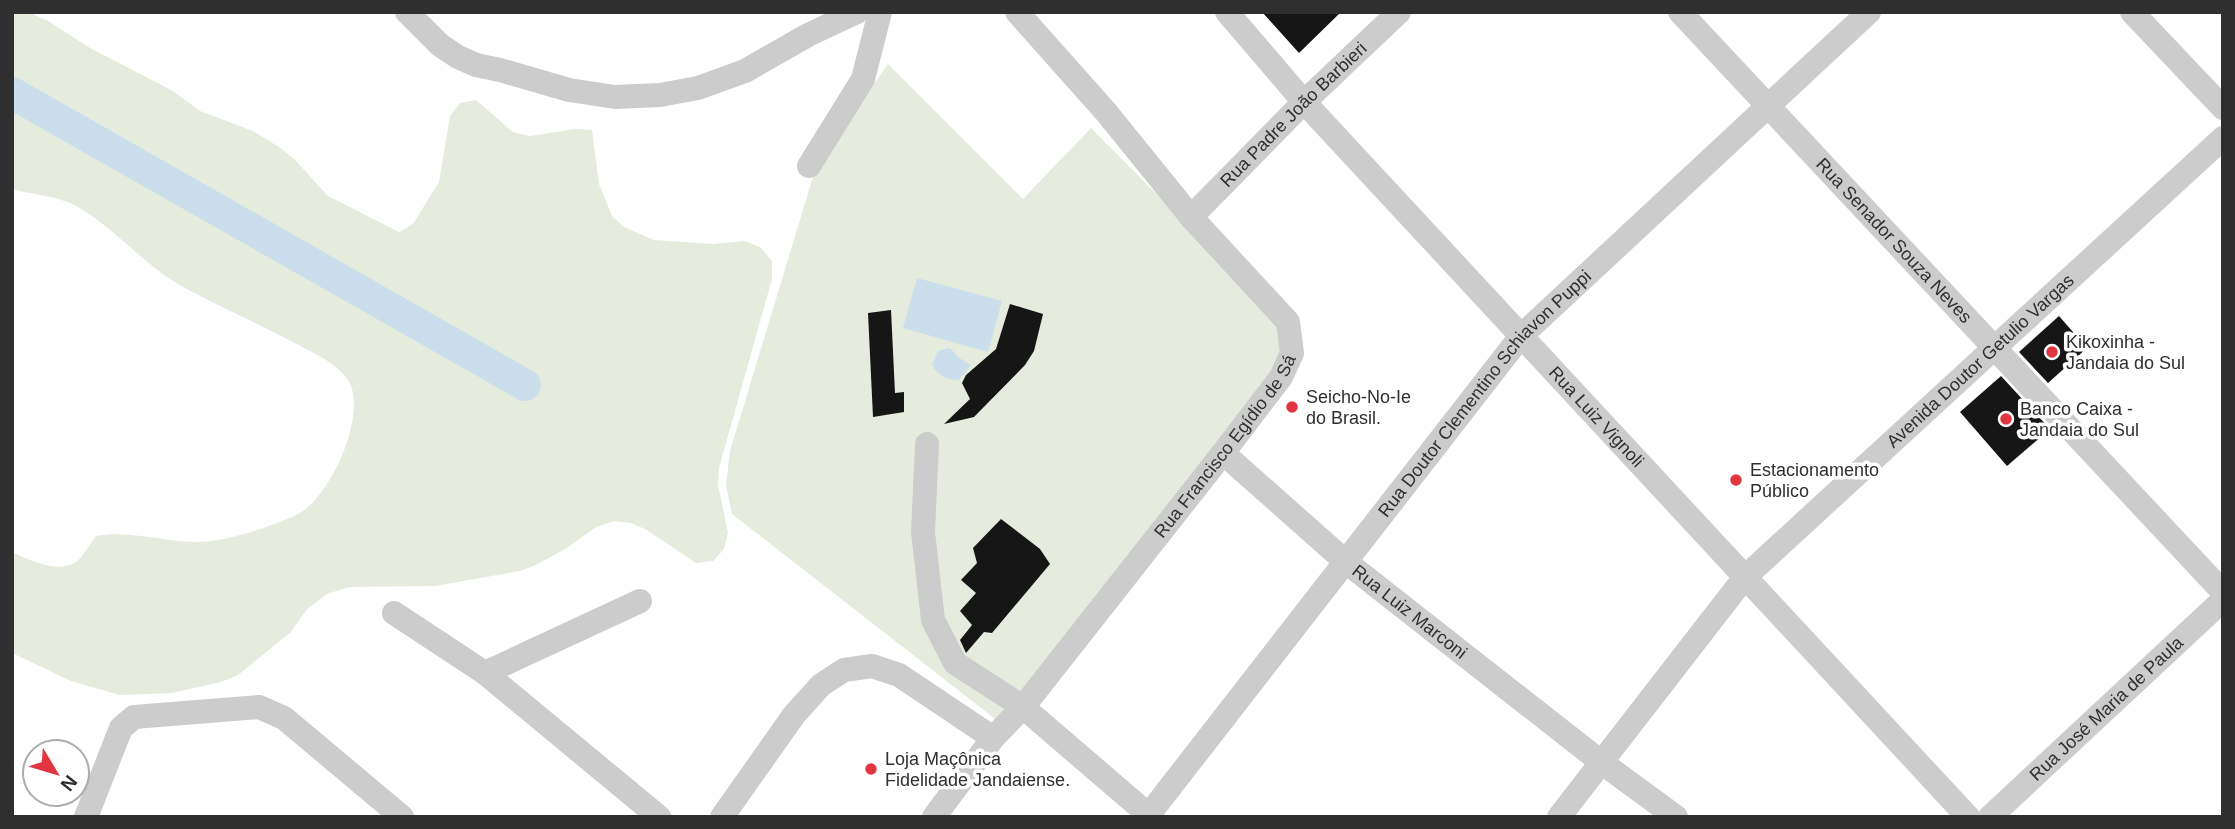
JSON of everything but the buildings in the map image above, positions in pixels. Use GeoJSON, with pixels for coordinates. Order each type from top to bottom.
{"type":"FeatureCollection","features":[{"type":"Feature","properties":{"kind":"street"},"geometry":{"type":"LineString","coordinates":[[407,12],[440,45],[476,65],[500,69],[569,90],[615,97],[660,95],[698,88],[745,71],[808,35],[857,12]]}},
{"type":"Feature","properties":{"kind":"street"},"geometry":{"type":"LineString","coordinates":[[809,166],[863,79],[880,12]]}},
{"type":"Feature","properties":{"kind":"street","name":"Rua Francisco Egídio de Sá"},"geometry":{"type":"LineString","coordinates":[[934,817],[993,738],[1023,706],[1223,453],[1281,377],[1292,353],[1288,322],[1191,217],[1105,112],[1017,12]]}},
{"type":"Feature","properties":{"kind":"street","name":"Rua Luiz Vignoli"},"geometry":{"type":"LineString","coordinates":[[1227,12],[1304,102],[1968,817]]}},
{"type":"Feature","properties":{"kind":"street","name":"Rua Padre João Barbieri"},"geometry":{"type":"LineString","coordinates":[[1191,217],[1304,102],[1399,12]]}},
{"type":"Feature","properties":{"kind":"street","name":"Rua Senador Souza Neves"},"geometry":{"type":"LineString","coordinates":[[1680,12],[2223,592]]}},
{"type":"Feature","properties":{"kind":"street","name":"Rua Doutor Clementino Schiavon Puppi"},"geometry":{"type":"LineString","coordinates":[[1149,816],[1521,336],[1868,12]]}},
{"type":"Feature","properties":{"kind":"street"},"geometry":{"type":"LineString","coordinates":[[2132,12],[2223,108]]}},
{"type":"Feature","properties":{"kind":"street","name":"Avenida Doutor Getulio Vargas"},"geometry":{"type":"LineString","coordinates":[[1559,817],[1745,577],[2223,138]]}},
{"type":"Feature","properties":{"kind":"street"},"geometry":{"type":"LineString","coordinates":[[927,444],[923,532],[933,620],[955,663],[1023,706],[1149,816]]}},
{"type":"Feature","properties":{"kind":"street","name":"Rua Luiz Marconi"},"geometry":{"type":"LineString","coordinates":[[1223,453],[1346,562],[1675,817]]}},
{"type":"Feature","properties":{"kind":"street","name":"Rua José Maria de Paula"},"geometry":{"type":"LineString","coordinates":[[1990,817],[2223,600]]}},
{"type":"Feature","properties":{"kind":"street"},"geometry":{"type":"LineString","coordinates":[[485,673],[640,601]]}},
{"type":"Feature","properties":{"kind":"street"},"geometry":{"type":"LineString","coordinates":[[394,613],[485,673],[659,817]]}},
{"type":"Feature","properties":{"kind":"street"},"geometry":{"type":"LineString","coordinates":[[722,817],[794,715],[821,685],[844,670],[872,666],[899,675],[993,738]]}},
{"type":"Feature","properties":{"kind":"street"},"geometry":{"type":"LineString","coordinates":[[95,814],[121,728],[134,717],[259,707],[284,718],[402,817]]}},
{"type":"Feature","properties":{"kind":"green space"},"geometry":{"type":"Polygon","coordinates":[[[12,12],[28,12],[48,21],[90,48],[173,91],[200,111],[253,131],[295,160],[328,196],[399,232],[413,224],[439,182],[450,116],[460,103],[476,100],[513,132],[529,136],[576,129],[592,130],[599,184],[612,216],[624,227],[654,240],[713,244],[745,241],[760,247],[772,261],[772,279],[719,468],[718,485],[728,533],[724,549],[713,561],[696,563],[647,530],[631,523],[614,521],[596,527],[567,548],[520,571],[435,586],[349,587],[327,594],[307,609],[291,632],[238,675],[221,682],[172,693],[120,695],[71,681],[12,653],[12,552],[44,565],[61,567],[76,562],[96,536],[121,534],[208,541],[248,533],[287,519],[310,505],[322,491],[343,453],[354,413],[353,395],[348,380],[329,362],[183,287],[156,269],[92,216],[71,203],[12,189],[12,12]]]}},
{"type":"Feature","properties":{"kind":"green space"},"geometry":{"type":"Polygon","coordinates":[[[888,64],[1023,199],[1091,128],[1280,319],[1284,353],[1003,725],[732,514],[726,485],[730,451],[812,180],[835,139],[888,64]]]}},
{"type":"Feature","properties":{"kind":"water"},"geometry":{"type":"Polygon","coordinates":[[[917,278],[1002,301],[988,352],[903,328],[917,278]]]}},
{"type":"Feature","properties":{"kind":"water"},"geometry":{"type":"Polygon","coordinates":[[[948,348],[971,365],[959,380],[943,377],[932,365],[938,351],[948,348]]]}},
{"type":"Feature","properties":{"kind":"waterway"},"geometry":{"type":"LineString","coordinates":[[12,93],[525,385]]}},
{"type":"Feature","properties":{"kind":"place","name":"Kikoxinha - Jandaia do Sul"},"geometry":{"type":"Point","coordinates":[2052,352]}},
{"type":"Feature","properties":{"kind":"place","name":"Seicho-No-Ie do Brasil."},"geometry":{"type":"Point","coordinates":[1292,407]}},
{"type":"Feature","properties":{"kind":"place","name":"Banco Caixa - Jandaia do Sul"},"geometry":{"type":"Point","coordinates":[2006,419]}},
{"type":"Feature","properties":{"kind":"place","name":"Estacionamento Público"},"geometry":{"type":"Point","coordinates":[1736,480]}},
{"type":"Feature","properties":{"kind":"place","name":"Loja Maçônica Fidelidade Jandaiense."},"geometry":{"type":"Point","coordinates":[871,769]}}]}
